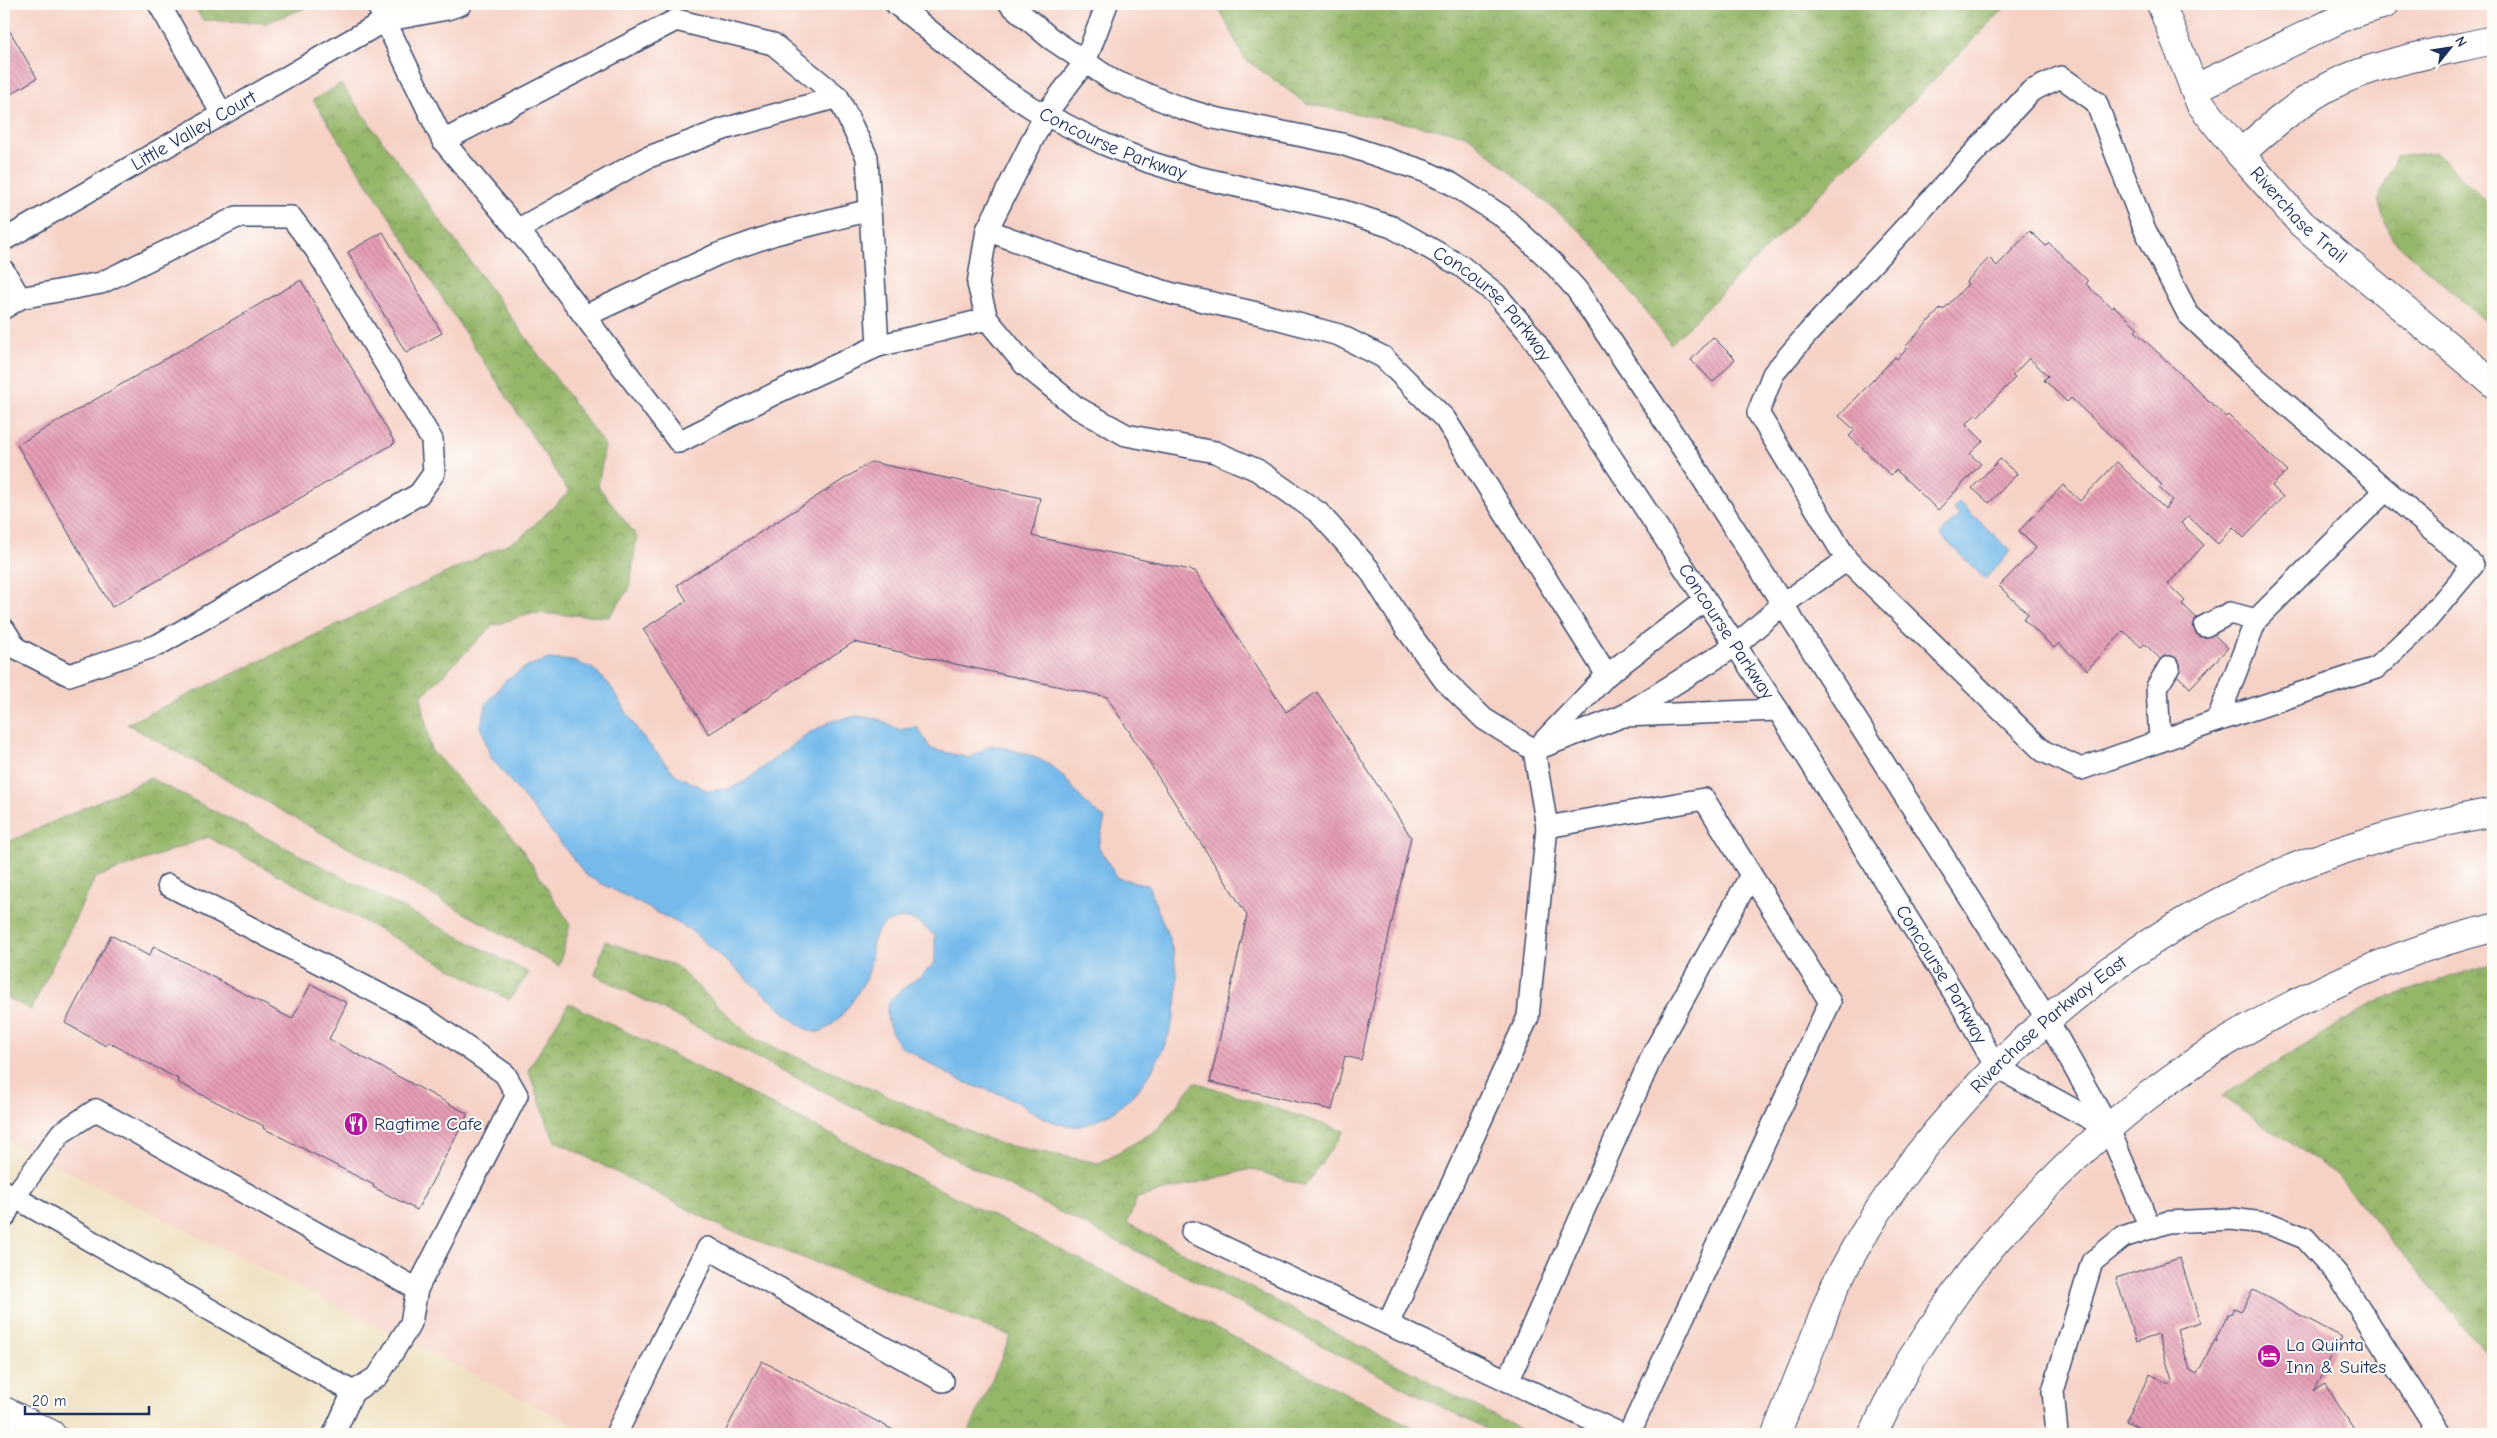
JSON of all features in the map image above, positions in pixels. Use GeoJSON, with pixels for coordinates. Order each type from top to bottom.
{"type":"FeatureCollection","features":[{"type":"Feature","properties":{"kind":"street","name":"Riverchase Trail"},"geometry":{"type":"LineString","coordinates":[[2161,4],[2200,103],[2240,154],[2302,224],[2493,383]]}},
{"type":"Feature","properties":{"kind":"street"},"geometry":{"type":"LineString","coordinates":[[2194,89],[2350,14],[2385,4]]}},
{"type":"Feature","properties":{"kind":"street"},"geometry":{"type":"LineString","coordinates":[[2240,154],[2285,114],[2330,86],[2386,66],[2493,40]]}},
{"type":"Feature","properties":{"kind":"street","name":"Riverchase Parkway East"},"geometry":{"type":"LineString","coordinates":[[1776,1434],[1837,1282],[1860,1241],[1914,1159],[1954,1109],[2047,1019],[2115,966],[2206,909],[2258,883],[2313,860],[2424,826],[2493,812]]}},
{"type":"Feature","properties":{"kind":"street"},"geometry":{"type":"LineString","coordinates":[[1873,1434],[1910,1362],[1947,1306],[2001,1236],[2058,1174],[2144,1099],[2190,1066],[2284,1009],[2371,968],[2425,948],[2493,928]]}},
{"type":"Feature","properties":{"kind":"street"},"geometry":{"type":"LineString","coordinates":[[4,1411],[51,1434]]}},
{"type":"Feature","properties":{"kind":"lane"},"geometry":{"type":"LineString","coordinates":[[159,4],[222,114]]}},
{"type":"Feature","properties":{"kind":"lane"},"geometry":{"type":"LineString","coordinates":[[380,13],[396,4]]}},
{"type":"Feature","properties":{"kind":"lane"},"geometry":{"type":"LineString","coordinates":[[380,13],[447,9],[461,4]]}},
{"type":"Feature","properties":{"kind":"lane","name":"Concourse Parkway"},"geometry":{"type":"LineString","coordinates":[[896,4],[1000,87],[1045,115],[1104,144],[1149,162],[1197,177],[1334,208],[1392,227],[1461,266],[1496,294],[1530,334],[1778,710],[1959,1001],[1996,1067],[2109,1129]]}},
{"type":"Feature","properties":{"kind":"lane"},"geometry":{"type":"LineString","coordinates":[[1010,4],[1050,38],[1112,80],[1181,108],[1214,118],[1342,144],[1424,172],[1452,184],[1502,216],[1552,262],[1577,290],[1783,604],[2047,1019],[2109,1129],[2150,1228]]}},
{"type":"Feature","properties":{"kind":"lane"},"geometry":{"type":"LineString","coordinates":[[1107,4],[1085,62],[1045,115],[987,230],[978,284],[987,319],[1024,365],[1076,407],[1126,435],[1215,452],[1257,470],[1319,513],[1369,569],[1405,627],[1445,681],[1484,719],[1534,750],[1548,827],[1528,1017],[1388,1324]]}},
{"type":"Feature","properties":{"kind":"lane"},"geometry":{"type":"LineString","coordinates":[[380,13],[443,141],[585,316],[679,442],[778,392],[878,346],[987,319]]}},
{"type":"Feature","properties":{"kind":"lane","name":"Little Valley Court"},"geometry":{"type":"LineString","coordinates":[[4,240],[222,114],[380,13]]}},
{"type":"Feature","properties":{"kind":"lane"},"geometry":{"type":"LineString","coordinates":[[443,141],[676,20],[773,44],[838,98],[867,158],[878,346]]}},
{"type":"Feature","properties":{"kind":"lane"},"geometry":{"type":"LineString","coordinates":[[2061,78],[2096,102],[2144,228],[2188,314],[2248,371],[2473,565],[2426,621],[2376,668],[2081,769],[2042,751],[1848,560],[1758,413],[1773,374],[2031,91],[2061,78]]}},
{"type":"Feature","properties":{"kind":"lane"},"geometry":{"type":"LineString","coordinates":[[517,230],[646,158],[724,129],[838,98]]}},
{"type":"Feature","properties":{"kind":"lane"},"geometry":{"type":"LineString","coordinates":[[585,316],[718,254],[775,234],[870,210]]}},
{"type":"Feature","properties":{"kind":"lane"},"geometry":{"type":"LineString","coordinates":[[4,271],[12,303],[101,283],[237,217],[291,217],[316,250],[432,440],[434,473],[419,494],[158,645],[70,675],[16,648],[4,629]]}},
{"type":"Feature","properties":{"kind":"lane"},"geometry":{"type":"LineString","coordinates":[[987,230],[1092,269],[1155,288],[1339,335],[1383,357],[1444,419],[1607,674]]}},
{"type":"Feature","properties":{"kind":"lane"},"geometry":{"type":"LineString","coordinates":[[2217,721],[2256,620],[2386,490]]}},
{"type":"Feature","properties":{"kind":"lane"},"geometry":{"type":"LineString","coordinates":[[1534,750],[1623,716],[1735,646],[1783,604],[1848,560]]}},
{"type":"Feature","properties":{"kind":"lane"},"geometry":{"type":"LineString","coordinates":[[1534,750],[1607,674],[1706,600]]}},
{"type":"Feature","properties":{"kind":"lane"},"geometry":{"type":"LineString","coordinates":[[2205,626],[2230,613],[2256,620]]}},
{"type":"Feature","properties":{"kind":"lane"},"geometry":{"type":"LineString","coordinates":[[2160,741],[2157,687],[2169,667]]}},
{"type":"Feature","properties":{"kind":"lane"},"geometry":{"type":"LineString","coordinates":[[1623,716],[1778,710]]}},
{"type":"Feature","properties":{"kind":"lane"},"geometry":{"type":"LineString","coordinates":[[1548,827],[1704,799],[1830,1002],[1628,1434]]}},
{"type":"Feature","properties":{"kind":"lane"},"geometry":{"type":"LineString","coordinates":[[1508,1380],[1653,1054],[1751,875]]}},
{"type":"Feature","properties":{"kind":"lane"},"geometry":{"type":"LineString","coordinates":[[168,885],[422,1016],[505,1074],[517,1095],[417,1289],[411,1323],[378,1376],[353,1392],[334,1434]]}},
{"type":"Feature","properties":{"kind":"lane"},"geometry":{"type":"LineString","coordinates":[[4,1218],[9,1194],[61,1133],[96,1110],[417,1289]]}},
{"type":"Feature","properties":{"kind":"lane"},"geometry":{"type":"LineString","coordinates":[[9,1194],[353,1392]]}},
{"type":"Feature","properties":{"kind":"lane"},"geometry":{"type":"LineString","coordinates":[[2057,1434],[2053,1391],[2092,1262],[2123,1237],[2168,1222],[2232,1219],[2270,1224],[2306,1238],[2338,1275],[2440,1434]]}},
{"type":"Feature","properties":{"kind":"lane"},"geometry":{"type":"LineString","coordinates":[[1192,1232],[1621,1434]]}},
{"type":"Feature","properties":{"kind":"lane"},"geometry":{"type":"LineString","coordinates":[[616,1434],[708,1248],[943,1381]]}},
{"type":"Feature","properties":{"kind":"shaded area"},"geometry":{"type":"Polygon","coordinates":[[[4,4],[2493,4],[2493,1434],[592,1434],[4,1139],[4,4]]]}},
{"type":"Feature","properties":{"kind":"green space"},"geometry":{"type":"Polygon","coordinates":[[[192,4],[306,4],[305,8],[266,23],[203,20],[192,4]]]}},
{"type":"Feature","properties":{"kind":"green space"},"geometry":{"type":"Polygon","coordinates":[[[1217,4],[2009,4],[1671,344],[1589,239],[1467,135],[1307,104],[1244,58],[1217,4]]]}},
{"type":"Feature","properties":{"kind":"green space"},"geometry":{"type":"Polygon","coordinates":[[[341,84],[605,446],[598,486],[637,537],[629,589],[609,617],[531,613],[492,626],[421,697],[431,750],[520,846],[570,924],[559,966],[127,724],[520,538],[569,492],[313,100],[341,84]]]}},
{"type":"Feature","properties":{"kind":"green space"},"geometry":{"type":"Polygon","coordinates":[[[2435,152],[2493,208],[2493,328],[2390,237],[2378,199],[2396,157],[2435,152]]]}},
{"type":"Feature","properties":{"kind":"green space"},"geometry":{"type":"Polygon","coordinates":[[[150,778],[529,973],[509,1000],[208,837],[95,878],[31,1010],[4,996],[4,844],[150,778]]]}},
{"type":"Feature","properties":{"kind":"green space"},"geometry":{"type":"Polygon","coordinates":[[[605,941],[676,966],[752,1038],[1000,1144],[1099,1163],[1157,1130],[1195,1082],[1344,1131],[1305,1186],[1251,1169],[1137,1198],[1127,1223],[1529,1434],[1495,1434],[595,975],[605,941]]]}},
{"type":"Feature","properties":{"kind":"green space"},"geometry":{"type":"Polygon","coordinates":[[[2493,963],[2493,1356],[2490,1358],[2337,1175],[2222,1096],[2374,1002],[2493,963]]]}},
{"type":"Feature","properties":{"kind":"green space"},"geometry":{"type":"Polygon","coordinates":[[[569,1003],[1427,1434],[968,1434],[1011,1336],[724,1228],[554,1140],[528,1070],[569,1003]]]}},
{"type":"Feature","properties":{"kind":"water"},"geometry":{"type":"Polygon","coordinates":[[[1959,502],[2011,551],[1985,579],[1940,535],[1959,515],[1953,509],[1959,502]]]}},
{"type":"Feature","properties":{"kind":"water"},"geometry":{"type":"Polygon","coordinates":[[[549,659],[572,661],[592,668],[609,684],[640,734],[676,775],[708,791],[728,789],[744,782],[807,734],[832,721],[857,716],[878,719],[900,730],[917,727],[931,749],[970,758],[991,745],[1025,754],[1049,765],[1062,776],[1091,808],[1105,818],[1098,846],[1117,878],[1148,885],[1171,946],[1176,967],[1175,1011],[1160,1055],[1148,1076],[1134,1094],[1117,1108],[1099,1119],[1077,1126],[1066,1125],[1058,1124],[994,1092],[959,1080],[900,1046],[890,1028],[887,1015],[889,1004],[903,988],[935,962],[935,936],[919,923],[902,918],[888,922],[877,931],[873,940],[867,976],[859,991],[840,1017],[825,1030],[818,1032],[803,1027],[689,929],[587,876],[490,756],[481,726],[487,703],[506,680],[528,666],[549,659]]]}},
{"type":"Feature","properties":{"kind":"building"},"geometry":{"type":"Polygon","coordinates":[[[4,21],[37,78],[4,98],[4,21]]]}},
{"type":"Feature","properties":{"kind":"building"},"geometry":{"type":"Polygon","coordinates":[[[2030,231],[2046,246],[2049,243],[2088,281],[2086,284],[2112,308],[2114,306],[2138,328],[2135,331],[2226,417],[2228,415],[2287,471],[2272,486],[2283,497],[2244,538],[2233,527],[2218,544],[2188,516],[2181,523],[2204,545],[2168,584],[2185,601],[2182,604],[2228,648],[2190,688],[2145,644],[2141,647],[2124,631],[2087,670],[2059,643],[2054,648],[2023,619],[2028,614],[1999,586],[2036,548],[2019,531],[2063,485],[2080,501],[2117,462],[2165,509],[2172,500],[2159,488],[2162,485],[2071,398],[2067,402],[2044,380],[2048,376],[2029,358],[2012,376],[2015,378],[1978,416],[1976,414],[1966,424],[1983,441],[1970,454],[1981,464],[1938,510],[1896,470],[1891,475],[1849,436],[1855,430],[1839,416],[1895,357],[1897,359],[1907,349],[1905,347],[1941,308],[1943,310],[1968,284],[1966,282],[1989,258],[1997,266],[2030,231]]]}},
{"type":"Feature","properties":{"kind":"building"},"geometry":{"type":"Polygon","coordinates":[[[383,232],[442,333],[406,353],[348,252],[383,232]]]}},
{"type":"Feature","properties":{"kind":"building"},"geometry":{"type":"Polygon","coordinates":[[[301,280],[395,443],[112,607],[17,445],[301,280]]]}},
{"type":"Feature","properties":{"kind":"building"},"geometry":{"type":"Polygon","coordinates":[[[1713,337],[1735,359],[1713,382],[1691,360],[1713,337]]]}},
{"type":"Feature","properties":{"kind":"building"},"geometry":{"type":"Polygon","coordinates":[[[2000,459],[2017,474],[1989,503],[1972,488],[2000,459]]]}},
{"type":"Feature","properties":{"kind":"building"},"geometry":{"type":"Polygon","coordinates":[[[871,462],[1040,498],[1032,536],[1195,571],[1286,712],[1317,692],[1411,837],[1361,1060],[1345,1056],[1332,1110],[1210,1082],[1247,915],[1107,697],[854,642],[709,734],[643,629],[687,601],[677,585],[871,462]]]}},
{"type":"Feature","properties":{"kind":"building"},"geometry":{"type":"Polygon","coordinates":[[[111,935],[149,956],[154,946],[292,1019],[311,984],[347,1003],[329,1039],[468,1114],[417,1210],[373,1187],[374,1185],[263,1128],[264,1126],[177,1082],[178,1079],[108,1042],[106,1046],[65,1023],[111,935]]]}},
{"type":"Feature","properties":{"kind":"building","name":"La Quinta Inn & Suites"},"geometry":{"type":"Polygon","coordinates":[[[2180,1258],[2200,1322],[2177,1329],[2190,1370],[2197,1374],[2215,1340],[2217,1342],[2216,1338],[2229,1313],[2231,1314],[2234,1308],[2241,1311],[2253,1290],[2342,1337],[2313,1391],[2325,1384],[2357,1434],[2238,1434],[2232,1431],[2230,1434],[2140,1434],[2142,1429],[2126,1421],[2150,1374],[2169,1384],[2172,1380],[2158,1335],[2136,1342],[2116,1278],[2180,1258]]]}},
{"type":"Feature","properties":{"kind":"building"},"geometry":{"type":"Polygon","coordinates":[[[762,1361],[901,1434],[724,1434],[762,1361]]]}},
{"type":"Feature","properties":{"kind":"place","name":"Ragtime Cafe"},"geometry":{"type":"Point","coordinates":[356,1124]}},
{"type":"Feature","properties":{"kind":"place","name":"La Quinta Inn & Suites"},"geometry":{"type":"Point","coordinates":[2269,1356]}}]}
